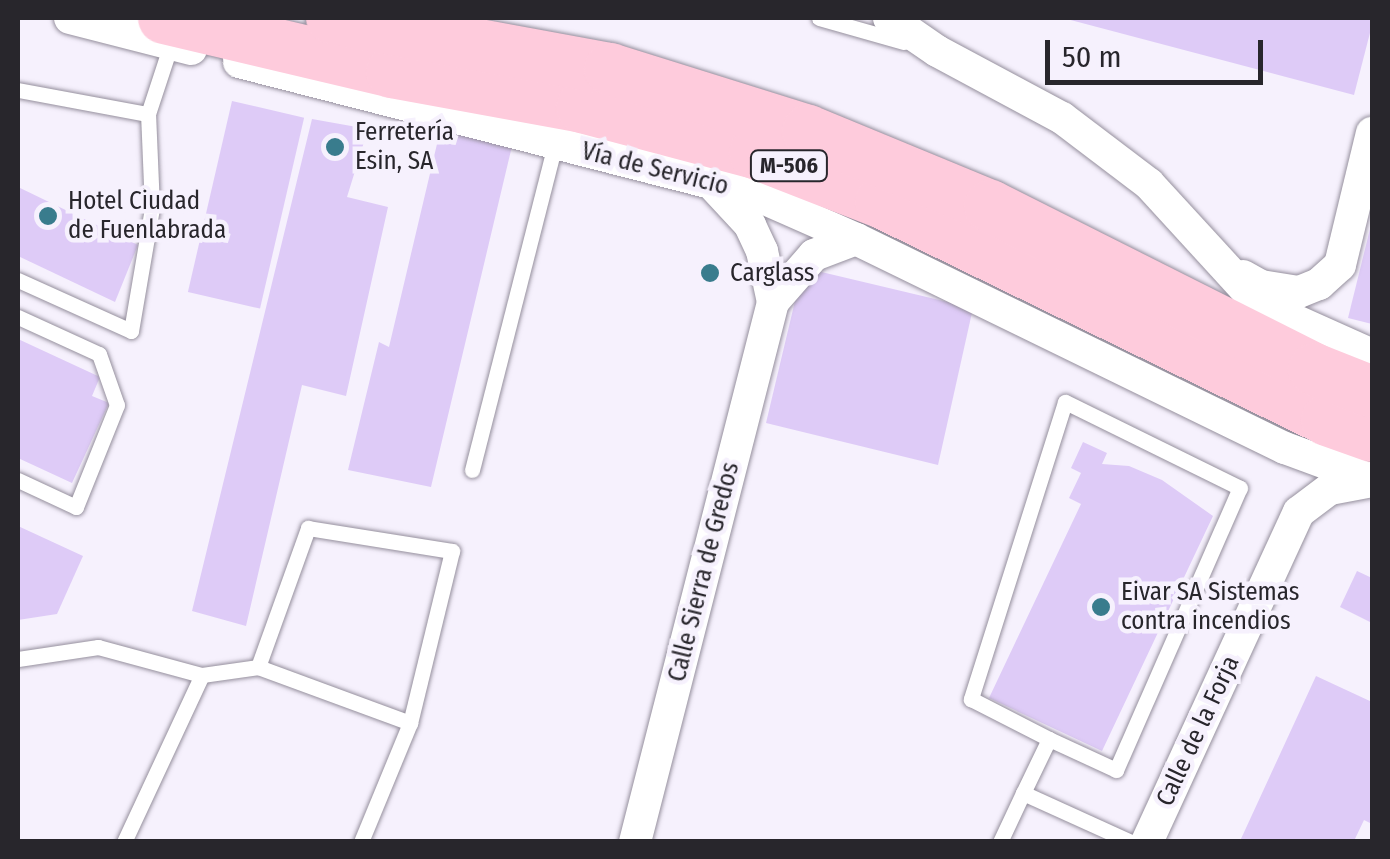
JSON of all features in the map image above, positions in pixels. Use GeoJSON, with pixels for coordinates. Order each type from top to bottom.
{"type":"FeatureCollection","features":[{"type":"Feature","properties":{"kind":"main road","name":"M-506"},"geometry":{"type":"LineString","coordinates":[[357,19],[610,69],[808,131],[990,206],[1314,369],[1372,392]]}},
{"type":"Feature","properties":{"kind":"main road","name":"M-506"},"geometry":{"type":"LineString","coordinates":[[168,31],[582,107],[754,153],[881,202],[1327,420],[1372,436]]}},
{"type":"Feature","properties":{"kind":"street","name":"Vía de Servicio"},"geometry":{"type":"LineString","coordinates":[[70,18],[168,31],[555,144],[754,194],[856,239],[1285,448],[1372,481]]}},
{"type":"Feature","properties":{"kind":"street"},"geometry":{"type":"LineString","coordinates":[[890,18],[937,51],[1029,99],[1150,184],[1248,292],[1276,312],[1372,355]]}},
{"type":"Feature","properties":{"kind":"street"},"geometry":{"type":"LineString","coordinates":[[1230,270],[1262,286],[1299,292],[1319,284],[1340,265],[1372,133]]}},
{"type":"Feature","properties":{"kind":"street","name":"Calle Sierra de Gredos"},"geometry":{"type":"LineString","coordinates":[[635,842],[773,302],[762,251],[750,225],[714,185]]}},
{"type":"Feature","properties":{"kind":"street","name":"Calle Sierra de Gredos"},"geometry":{"type":"LineString","coordinates":[[773,302],[814,255],[856,239]]}},
{"type":"Feature","properties":{"kind":"street"},"geometry":{"type":"LineString","coordinates":[[1285,448],[1295,477],[1298,512]]}},
{"type":"Feature","properties":{"kind":"street"},"geometry":{"type":"LineString","coordinates":[[1298,512],[1330,489],[1372,481]]}},
{"type":"Feature","properties":{"kind":"street","name":"Calle de la Forja"},"geometry":{"type":"LineString","coordinates":[[1147,842],[1298,512]]}},
{"type":"Feature","properties":{"kind":"lane"},"geometry":{"type":"LineString","coordinates":[[819,18],[937,51]]}},
{"type":"Feature","properties":{"kind":"lane"},"geometry":{"type":"LineString","coordinates":[[18,280],[131,331],[152,208],[148,114],[168,31]]}},
{"type":"Feature","properties":{"kind":"lane"},"geometry":{"type":"LineString","coordinates":[[18,90],[148,114]]}},
{"type":"Feature","properties":{"kind":"lane"},"geometry":{"type":"LineString","coordinates":[[472,470],[555,144]]}},
{"type":"Feature","properties":{"kind":"lane"},"geometry":{"type":"LineString","coordinates":[[18,318],[98,354],[117,405],[76,507],[18,480]]}},
{"type":"Feature","properties":{"kind":"lane"},"geometry":{"type":"LineString","coordinates":[[1065,402],[1240,488],[1116,770],[1049,739],[971,699],[1065,402]]}},
{"type":"Feature","properties":{"kind":"lane"},"geometry":{"type":"LineString","coordinates":[[258,668],[308,528],[452,552],[410,723],[361,842]]}},
{"type":"Feature","properties":{"kind":"lane"},"geometry":{"type":"LineString","coordinates":[[18,660],[98,647],[202,675],[258,668],[410,723]]}},
{"type":"Feature","properties":{"kind":"lane"},"geometry":{"type":"LineString","coordinates":[[124,842],[202,675]]}},
{"type":"Feature","properties":{"kind":"lane"},"geometry":{"type":"LineString","coordinates":[[1000,842],[1049,739]]}},
{"type":"Feature","properties":{"kind":"lane"},"geometry":{"type":"LineString","coordinates":[[1023,794],[1130,842]]}},
{"type":"Feature","properties":{"kind":"building"},"geometry":{"type":"Polygon","coordinates":[[[1063,18],[1372,18],[1372,25],[1354,95],[1063,18]]]}},
{"type":"Feature","properties":{"kind":"building"},"geometry":{"type":"Polygon","coordinates":[[[232,101],[304,118],[260,309],[188,292],[232,101]]]}},
{"type":"Feature","properties":{"kind":"building"},"geometry":{"type":"Polygon","coordinates":[[[312,119],[368,129],[347,197],[388,207],[346,396],[302,385],[246,626],[192,611],[312,119]]]}},
{"type":"Feature","properties":{"kind":"building"},"geometry":{"type":"Polygon","coordinates":[[[441,127],[513,142],[431,487],[348,470],[379,342],[389,347],[441,127]]]}},
{"type":"Feature","properties":{"kind":"building","name":"Hotel Ciudad de Fuenlabrada"},"geometry":{"type":"Polygon","coordinates":[[[18,187],[138,245],[115,302],[18,256],[18,187]]]}},
{"type":"Feature","properties":{"kind":"building"},"geometry":{"type":"Polygon","coordinates":[[[1372,225],[1372,324],[1348,318],[1372,225]]]}},
{"type":"Feature","properties":{"kind":"building"},"geometry":{"type":"Polygon","coordinates":[[[813,270],[973,308],[938,465],[766,423],[795,301],[813,270]]]}},
{"type":"Feature","properties":{"kind":"building"},"geometry":{"type":"Polygon","coordinates":[[[18,339],[100,377],[92,396],[109,403],[72,483],[18,458],[18,339]]]}},
{"type":"Feature","properties":{"kind":"building","name":"Eivar SA Sistemas contra incendios"},"geometry":{"type":"Polygon","coordinates":[[[1083,442],[1107,453],[1102,464],[1129,466],[1162,480],[1213,516],[1102,751],[989,698],[1081,504],[1069,498],[1081,473],[1071,468],[1083,442]]]}},
{"type":"Feature","properties":{"kind":"building"},"geometry":{"type":"Polygon","coordinates":[[[18,526],[83,556],[57,614],[18,620],[18,526]]]}},
{"type":"Feature","properties":{"kind":"building"},"geometry":{"type":"Polygon","coordinates":[[[1357,571],[1372,578],[1372,623],[1340,607],[1357,571]]]}},
{"type":"Feature","properties":{"kind":"building"},"geometry":{"type":"Polygon","coordinates":[[[1316,676],[1372,702],[1372,824],[1364,820],[1354,841],[1240,841],[1316,676]]]}},
{"type":"Feature","properties":{"kind":"place","name":"Ferretería Esin, SA"},"geometry":{"type":"Point","coordinates":[335,147]}},
{"type":"Feature","properties":{"kind":"place","name":"Hotel Ciudad de Fuenlabrada"},"geometry":{"type":"Point","coordinates":[48,216]}},
{"type":"Feature","properties":{"kind":"place","name":"Carglass"},"geometry":{"type":"Point","coordinates":[710,273]}},
{"type":"Feature","properties":{"kind":"place","name":"Eivar SA Sistemas contra incendios"},"geometry":{"type":"Point","coordinates":[1101,607]}}]}
